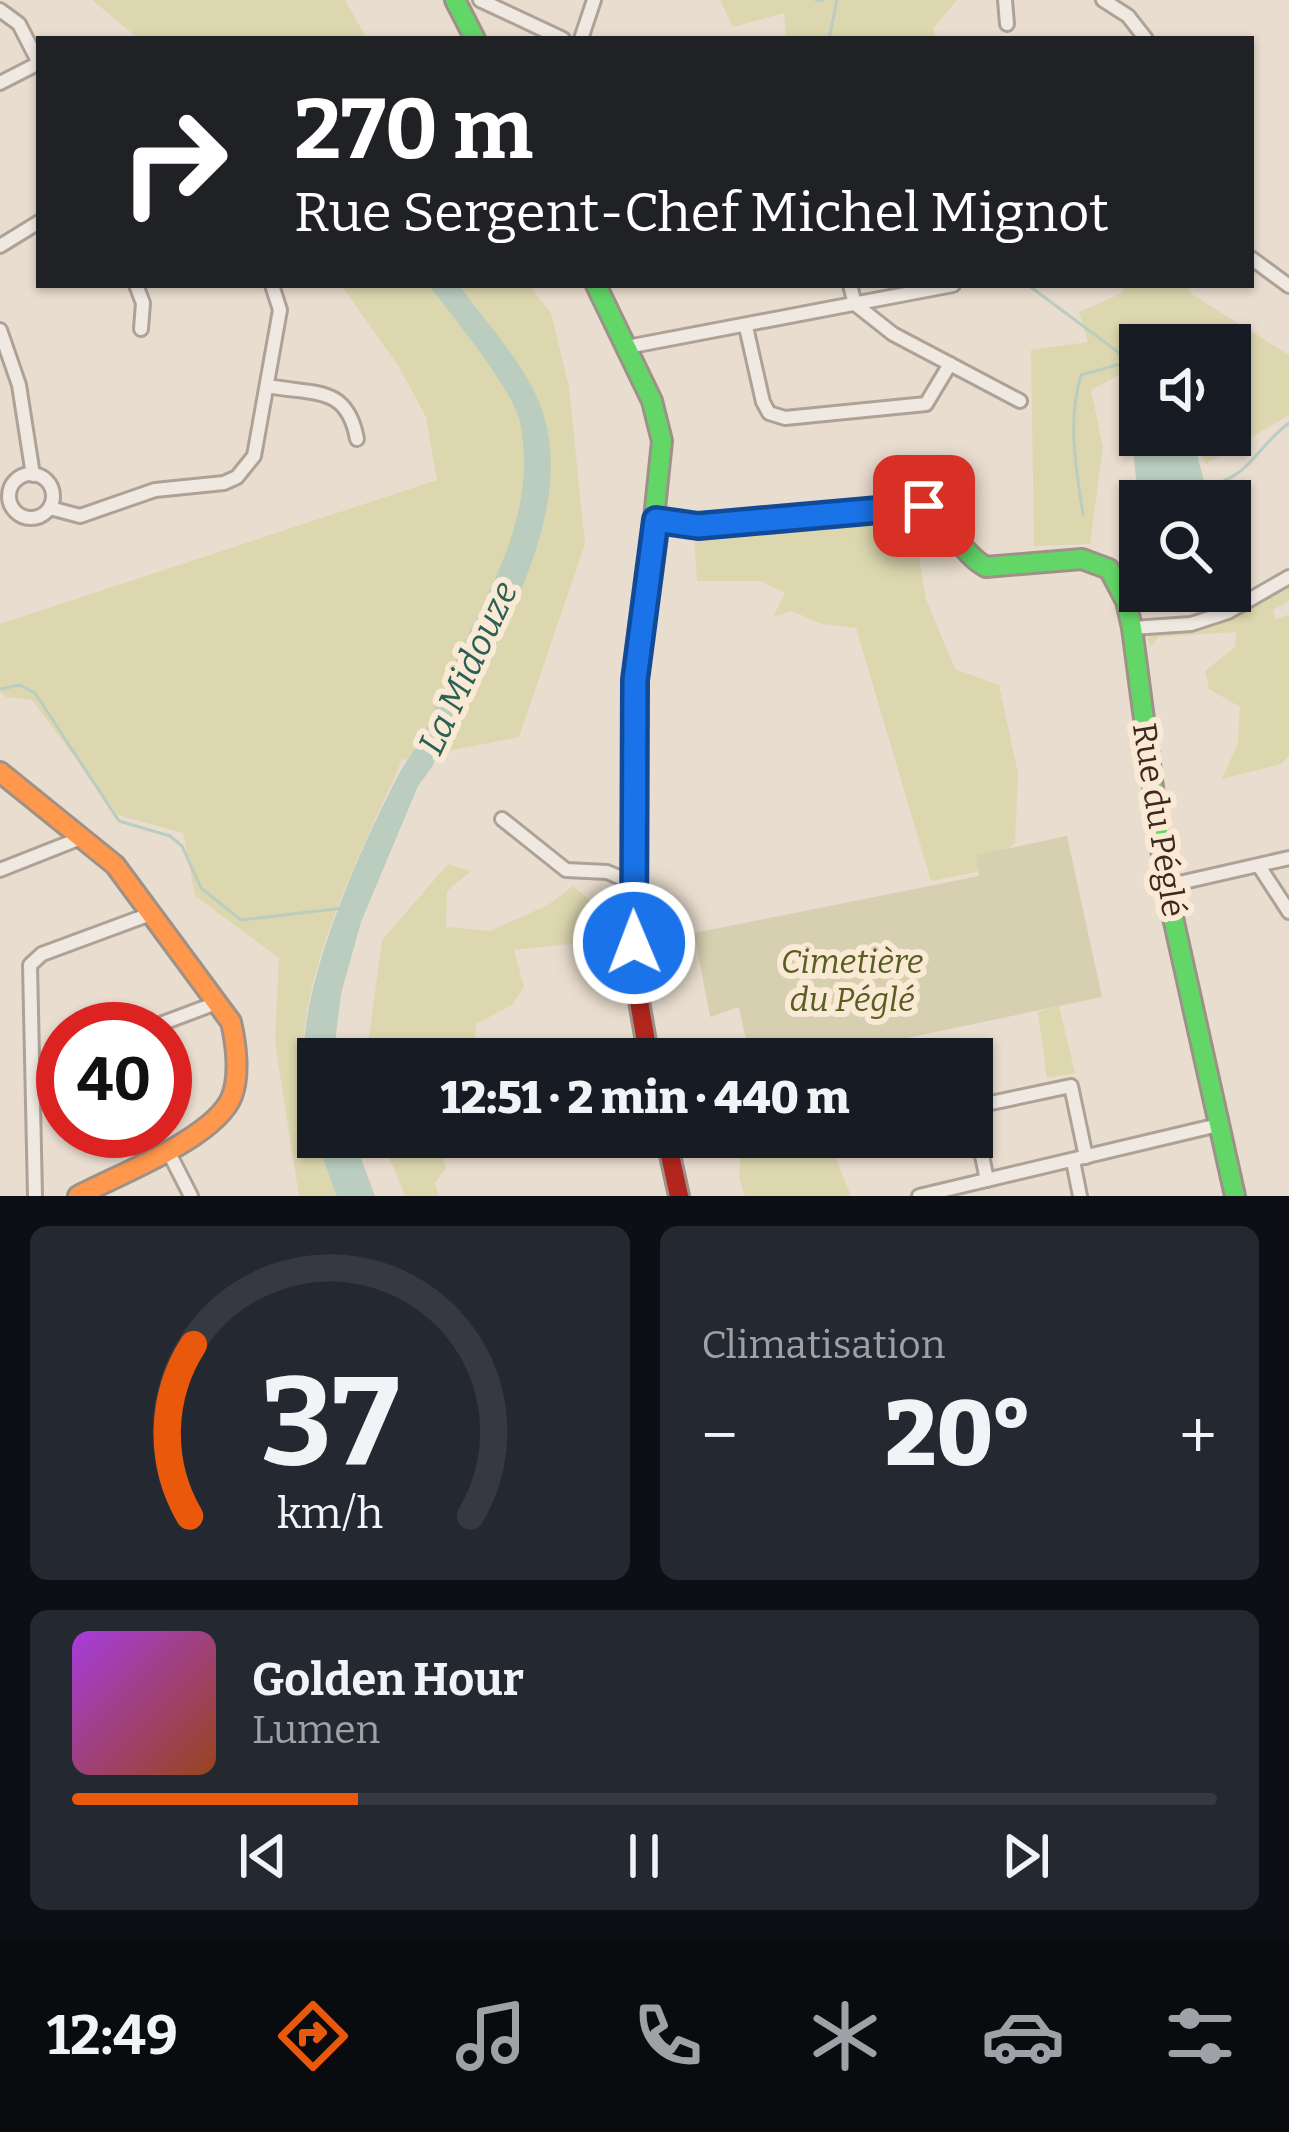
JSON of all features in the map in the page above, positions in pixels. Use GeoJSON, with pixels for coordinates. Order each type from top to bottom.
{"type":"FeatureCollection","features":[{"type":"Feature","properties":{"kind":"street"},"geometry":{"type":"LineString","coordinates":[[454,0],[471,32],[494,7]]}},
{"type":"Feature","properties":{"kind":"street"},"geometry":{"type":"LineString","coordinates":[[480,0],[557,36]]}},
{"type":"Feature","properties":{"kind":"street"},"geometry":{"type":"LineString","coordinates":[[582,36],[594,0]]}},
{"type":"Feature","properties":{"kind":"street"},"geometry":{"type":"LineString","coordinates":[[1005,0],[1007,23]]}},
{"type":"Feature","properties":{"kind":"street"},"geometry":{"type":"LineString","coordinates":[[1103,0],[1128,16],[1144,36]]}},
{"type":"Feature","properties":{"kind":"street"},"geometry":{"type":"LineString","coordinates":[[0,10],[19,23],[36,57]]}},
{"type":"Feature","properties":{"kind":"street"},"geometry":{"type":"LineString","coordinates":[[0,82],[36,64]]}},
{"type":"Feature","properties":{"kind":"street"},"geometry":{"type":"LineString","coordinates":[[0,246],[36,224]]}},
{"type":"Feature","properties":{"kind":"street"},"geometry":{"type":"LineString","coordinates":[[1254,260],[1289,286]]}},
{"type":"Feature","properties":{"kind":"street"},"geometry":{"type":"LineString","coordinates":[[137,288],[143,303],[141,329]]}},
{"type":"Feature","properties":{"kind":"street"},"geometry":{"type":"LineString","coordinates":[[50,508],[80,516],[155,490],[212,486],[237,477],[254,456],[268,386],[280,310],[273,288]]}},
{"type":"Feature","properties":{"kind":"street"},"geometry":{"type":"LineString","coordinates":[[598,288],[660,421],[662,441],[635,680],[634,972],[645,1038]]}},
{"type":"Feature","properties":{"kind":"street"},"geometry":{"type":"LineString","coordinates":[[851,288],[855,304],[892,334],[1020,401]]}},
{"type":"Feature","properties":{"kind":"street"},"geometry":{"type":"LineString","coordinates":[[627,347],[938,288]]}},
{"type":"Feature","properties":{"kind":"street"},"geometry":{"type":"LineString","coordinates":[[746,327],[763,402],[769,413],[785,418],[926,404],[950,364]]}},
{"type":"Feature","properties":{"kind":"street"},"geometry":{"type":"LineString","coordinates":[[0,331],[19,385],[32,475]]}},
{"type":"Feature","properties":{"kind":"street"},"geometry":{"type":"LineString","coordinates":[[268,386],[341,402],[352,415],[356,439]]}},
{"type":"Feature","properties":{"kind":"street"},"geometry":{"type":"LineString","coordinates":[[32,475],[49,483],[53,495],[50,508],[34,518],[21,516],[5,493],[17,480],[32,475]]}},
{"type":"Feature","properties":{"kind":"street","name":"Rue du Péglé"},"geometry":{"type":"LineString","coordinates":[[656,520],[698,526],[924,506],[938,511],[970,559],[988,569],[1074,558],[1098,560],[1115,573],[1126,594],[1132,628],[1166,886],[1235,1196]]}},
{"type":"Feature","properties":{"kind":"street"},"geometry":{"type":"LineString","coordinates":[[1132,628],[1190,624],[1228,612],[1289,577]]}},
{"type":"Feature","properties":{"kind":"street"},"geometry":{"type":"LineString","coordinates":[[0,772],[115,865],[231,1022],[236,1044],[232,1096],[209,1127],[192,1136]]}},
{"type":"Feature","properties":{"kind":"street"},"geometry":{"type":"LineString","coordinates":[[502,819],[566,870],[607,872],[634,883]]}},
{"type":"Feature","properties":{"kind":"street"},"geometry":{"type":"LineString","coordinates":[[0,870],[81,838]]}},
{"type":"Feature","properties":{"kind":"street"},"geometry":{"type":"LineString","coordinates":[[1166,886],[1289,858]]}},
{"type":"Feature","properties":{"kind":"street"},"geometry":{"type":"LineString","coordinates":[[1259,866],[1289,912]]}},
{"type":"Feature","properties":{"kind":"street"},"geometry":{"type":"LineString","coordinates":[[35,1196],[32,960],[153,913]]}},
{"type":"Feature","properties":{"kind":"street"},"geometry":{"type":"LineString","coordinates":[[192,1012],[219,1002]]}},
{"type":"Feature","properties":{"kind":"street"},"geometry":{"type":"LineString","coordinates":[[993,1102],[1062,1084],[1071,1087],[1081,1196]]}},
{"type":"Feature","properties":{"kind":"street"},"geometry":{"type":"LineString","coordinates":[[919,1196],[1218,1125]]}},
{"type":"Feature","properties":{"kind":"street"},"geometry":{"type":"LineString","coordinates":[[85,1194],[151,1158]]}},
{"type":"Feature","properties":{"kind":"street"},"geometry":{"type":"LineString","coordinates":[[173,1158],[197,1196]]}},
{"type":"Feature","properties":{"kind":"street"},"geometry":{"type":"LineString","coordinates":[[671,1158],[679,1196]]}},
{"type":"Feature","properties":{"kind":"street"},"geometry":{"type":"LineString","coordinates":[[982,1158],[987,1180]]}},
{"type":"Feature","properties":{"kind":"shaded area"},"geometry":{"type":"Polygon","coordinates":[[[92,0],[345,0],[365,36],[135,36],[92,0]]]}},
{"type":"Feature","properties":{"kind":"shaded area"},"geometry":{"type":"Polygon","coordinates":[[[720,0],[957,0],[933,29],[936,36],[786,36],[784,13],[733,27],[720,0]]]}},
{"type":"Feature","properties":{"kind":"shaded area"},"geometry":{"type":"Polygon","coordinates":[[[343,288],[531,288],[551,313],[569,387],[585,544],[519,737],[402,760],[356,863],[317,969],[304,1038],[297,1038],[297,1158],[325,1158],[337,1196],[299,1196],[275,1042],[279,958],[195,896],[183,833],[118,815],[32,700],[0,692],[0,624],[437,480],[426,417],[399,367],[343,288]]]}},
{"type":"Feature","properties":{"kind":"shaded area"},"geometry":{"type":"Polygon","coordinates":[[[1124,288],[1187,288],[1239,324],[1119,324],[1119,375],[1091,390],[1103,447],[1090,544],[1034,546],[1031,350],[1088,342],[1079,312],[1124,288]]]}},
{"type":"Feature","properties":{"kind":"shaded area"},"geometry":{"type":"Polygon","coordinates":[[[1251,331],[1289,355],[1289,415],[1251,437],[1251,331]]]}},
{"type":"Feature","properties":{"kind":"shaded area"},"geometry":{"type":"Polygon","coordinates":[[[912,516],[926,599],[955,669],[999,685],[1018,773],[1015,843],[976,872],[931,881],[856,628],[822,624],[792,611],[773,617],[785,593],[760,581],[697,581],[694,534],[912,516]]]}},
{"type":"Feature","properties":{"kind":"shaded area"},"geometry":{"type":"Polygon","coordinates":[[[1289,584],[1289,601],[1273,610],[1276,620],[1289,614],[1289,756],[1281,764],[1222,779],[1238,743],[1240,707],[1209,689],[1205,671],[1235,647],[1236,632],[1159,637],[1150,647],[1146,632],[1209,627],[1237,612],[1251,612],[1251,604],[1289,584]]]}},
{"type":"Feature","properties":{"kind":"shaded area"},"geometry":{"type":"Polygon","coordinates":[[[448,864],[471,871],[447,891],[446,927],[490,931],[548,905],[573,886],[601,909],[597,941],[514,950],[524,987],[512,1005],[476,1024],[475,1038],[369,1038],[382,940],[448,864]]]}},
{"type":"Feature","properties":{"kind":"shaded area"},"geometry":{"type":"Polygon","coordinates":[[[1059,1006],[1075,1073],[1047,1078],[1038,1012],[1059,1006]]]}},
{"type":"Feature","properties":{"kind":"shaded area"},"geometry":{"type":"Polygon","coordinates":[[[390,1158],[443,1158],[446,1168],[435,1183],[439,1196],[405,1196],[390,1158]]]}},
{"type":"Feature","properties":{"kind":"shaded area"},"geometry":{"type":"Polygon","coordinates":[[[740,1158],[836,1158],[851,1196],[745,1196],[739,1178],[740,1158]]]}},
{"type":"Feature","properties":{"kind":"green space","name":"Cimetière du Péglé"},"geometry":{"type":"Polygon","coordinates":[[[1067,836],[1102,997],[907,1038],[746,1038],[739,1007],[710,1017],[694,933],[979,876],[977,855],[1067,836]]]}},
{"type":"Feature","properties":{"kind":"water","name":"La Midouze"},"geometry":{"type":"Polygon","coordinates":[[[431,288],[461,288],[525,375],[541,407],[550,451],[548,497],[538,544],[520,592],[418,786],[361,922],[341,994],[336,1038],[305,1038],[316,978],[340,904],[401,770],[423,736],[512,534],[524,451],[520,422],[506,391],[431,288]]]}},
{"type":"Feature","properties":{"kind":"water"},"geometry":{"type":"Polygon","coordinates":[[[1134,456],[1197,456],[1204,480],[1136,480],[1134,456]]]}},
{"type":"Feature","properties":{"kind":"water"},"geometry":{"type":"Polygon","coordinates":[[[324,1158],[361,1158],[375,1196],[337,1196],[324,1158]]]}},
{"type":"Feature","properties":{"kind":"waterway"},"geometry":{"type":"LineString","coordinates":[[816,0],[823,0]]}},
{"type":"Feature","properties":{"kind":"waterway"},"geometry":{"type":"LineString","coordinates":[[830,36],[837,0]]}},
{"type":"Feature","properties":{"kind":"waterway"},"geometry":{"type":"LineString","coordinates":[[1032,288],[1119,354]]}},
{"type":"Feature","properties":{"kind":"waterway"},"geometry":{"type":"LineString","coordinates":[[1083,515],[1074,428],[1081,375],[1119,364]]}},
{"type":"Feature","properties":{"kind":"waterway"},"geometry":{"type":"LineString","coordinates":[[1225,480],[1242,470],[1289,423]]}},
{"type":"Feature","properties":{"kind":"waterway"},"geometry":{"type":"LineString","coordinates":[[0,689],[20,685],[35,693],[119,821],[170,836],[182,846],[201,888],[241,920],[343,908]]}},
{"type":"Feature","properties":{"kind":"traffic: fast"},"geometry":{"type":"LineString","coordinates":[[455,0],[473,36]]}},
{"type":"Feature","properties":{"kind":"traffic: fast"},"geometry":{"type":"LineString","coordinates":[[597,288],[652,401],[662,441],[633,721]]}},
{"type":"Feature","properties":{"kind":"traffic: fast"},"geometry":{"type":"LineString","coordinates":[[656,520],[698,526],[924,506],[986,567],[1082,559],[1109,569],[1126,601],[1132,628],[1166,886],[1235,1196]]}},
{"type":"Feature","properties":{"kind":"traffic: slow"},"geometry":{"type":"LineString","coordinates":[[0,772],[115,865],[233,1030],[236,1079],[222,1111],[187,1141],[78,1196]]}},
{"type":"Feature","properties":{"kind":"traffic: jam"},"geometry":{"type":"LineString","coordinates":[[633,721],[634,972],[645,1038]]}},
{"type":"Feature","properties":{"kind":"traffic: jam"},"geometry":{"type":"LineString","coordinates":[[671,1158],[679,1196]]}},
{"type":"Feature","properties":{"kind":"route"},"geometry":{"type":"LineString","coordinates":[[634,943],[635,680],[656,520],[698,526],[924,506]]}}]}
